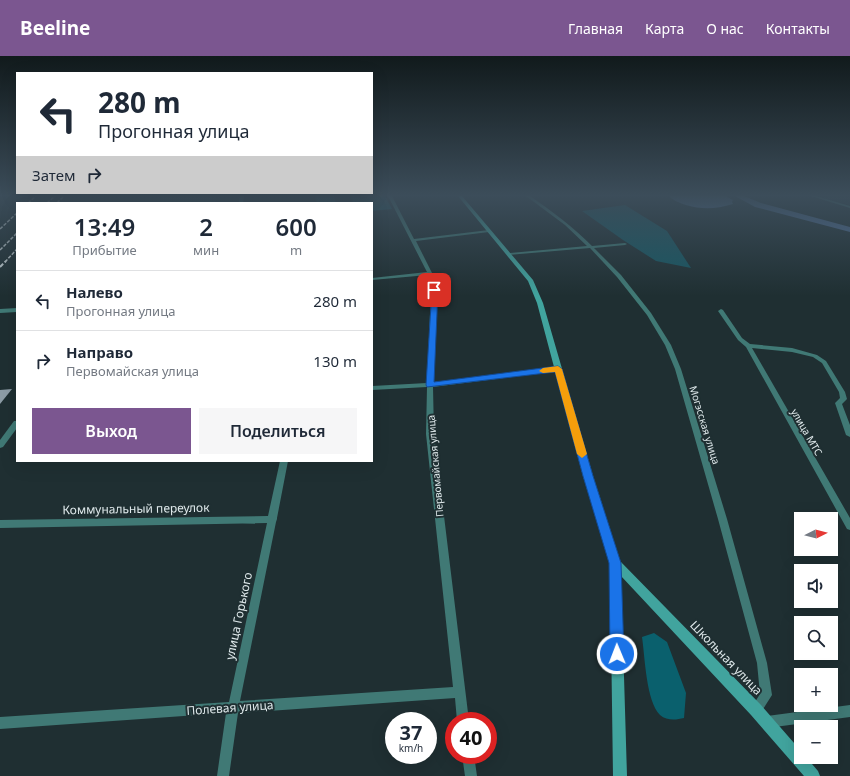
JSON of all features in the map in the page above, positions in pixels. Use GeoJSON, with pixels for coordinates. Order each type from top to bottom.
{"type":"FeatureCollection","features":[{"type":"Feature","properties":{"kind":"street","name":"Первомайская улица"},"geometry":{"type":"LineString","coordinates":[[408,230],[430,273],[434,290],[430,385],[430,434],[462,712]]}},
{"type":"Feature","properties":{"kind":"street","name":"Могэсская улица"},"geometry":{"type":"LineString","coordinates":[[571,230],[635,293],[662,334],[678,372],[708,467],[762,663],[766,695],[756,710]]}},
{"type":"Feature","properties":{"kind":"street"},"geometry":{"type":"LineString","coordinates":[[414,240],[489,231],[510,254],[531,281],[540,302],[588,476],[615,563],[620,776]]}},
{"type":"Feature","properties":{"kind":"street"},"geometry":{"type":"LineString","coordinates":[[510,254],[625,244]]}},
{"type":"Feature","properties":{"kind":"street"},"geometry":{"type":"LineString","coordinates":[[373,279],[430,273]]}},
{"type":"Feature","properties":{"kind":"street"},"geometry":{"type":"LineString","coordinates":[[0,311],[16,310]]}},
{"type":"Feature","properties":{"kind":"street","name":"улица МТС"},"geometry":{"type":"LineString","coordinates":[[721,311],[740,338],[748,346],[850,526]]}},
{"type":"Feature","properties":{"kind":"street"},"geometry":{"type":"LineString","coordinates":[[748,346],[792,350],[815,356],[824,362],[842,392],[844,399],[838,403],[850,435]]}},
{"type":"Feature","properties":{"kind":"street"},"geometry":{"type":"LineString","coordinates":[[373,388],[430,385],[558,369]]}},
{"type":"Feature","properties":{"kind":"street"},"geometry":{"type":"LineString","coordinates":[[0,445],[16,424]]}},
{"type":"Feature","properties":{"kind":"street","name":"улица Горького"},"geometry":{"type":"LineString","coordinates":[[223,776],[233,708],[284,462]]}},
{"type":"Feature","properties":{"kind":"street","name":"Коммунальный переулок"},"geometry":{"type":"LineString","coordinates":[[0,524],[273,519]]}},
{"type":"Feature","properties":{"kind":"street","name":"Школьная улица"},"geometry":{"type":"LineString","coordinates":[[615,563],[756,710],[814,776]]}},
{"type":"Feature","properties":{"kind":"street","name":"Полевая улица"},"geometry":{"type":"LineString","coordinates":[[0,723],[459,692]]}},
{"type":"Feature","properties":{"kind":"street"},"geometry":{"type":"LineString","coordinates":[[766,722],[850,711]]}},
{"type":"Feature","properties":{"kind":"street"},"geometry":{"type":"LineString","coordinates":[[469,764],[470,776]]}},
{"type":"Feature","properties":{"kind":"shaded area"},"geometry":{"type":"Polygon","coordinates":[[[608,230],[665,230],[691,268],[656,261],[608,230]]]}},
{"type":"Feature","properties":{"kind":"shaded area"},"geometry":{"type":"Polygon","coordinates":[[[654,633],[667,642],[686,693],[684,718],[672,720],[663,717],[655,708],[652,700],[647,678],[642,637],[654,633]]]}},
{"type":"Feature","properties":{"kind":"building"},"geometry":{"type":"Polygon","coordinates":[[[12,389],[0,404],[0,390],[12,389]]]}},
{"type":"Feature","properties":{"kind":"railway"},"geometry":{"type":"LineString","coordinates":[[0,250],[16,234]]}},
{"type":"Feature","properties":{"kind":"railway"},"geometry":{"type":"LineString","coordinates":[[5,262],[16,250]]}},
{"type":"Feature","properties":{"kind":"railway"},"geometry":{"type":"LineString","coordinates":[[0,267],[5,262]]}},
{"type":"Feature","properties":{"kind":"slow traffic"},"geometry":{"type":"LineString","coordinates":[[543,371],[558,369],[582,454]]}},
{"type":"Feature","properties":{"kind":"route"},"geometry":{"type":"LineString","coordinates":[[434,290],[430,385],[558,369],[604,532],[615,563],[617,654]]}}]}
